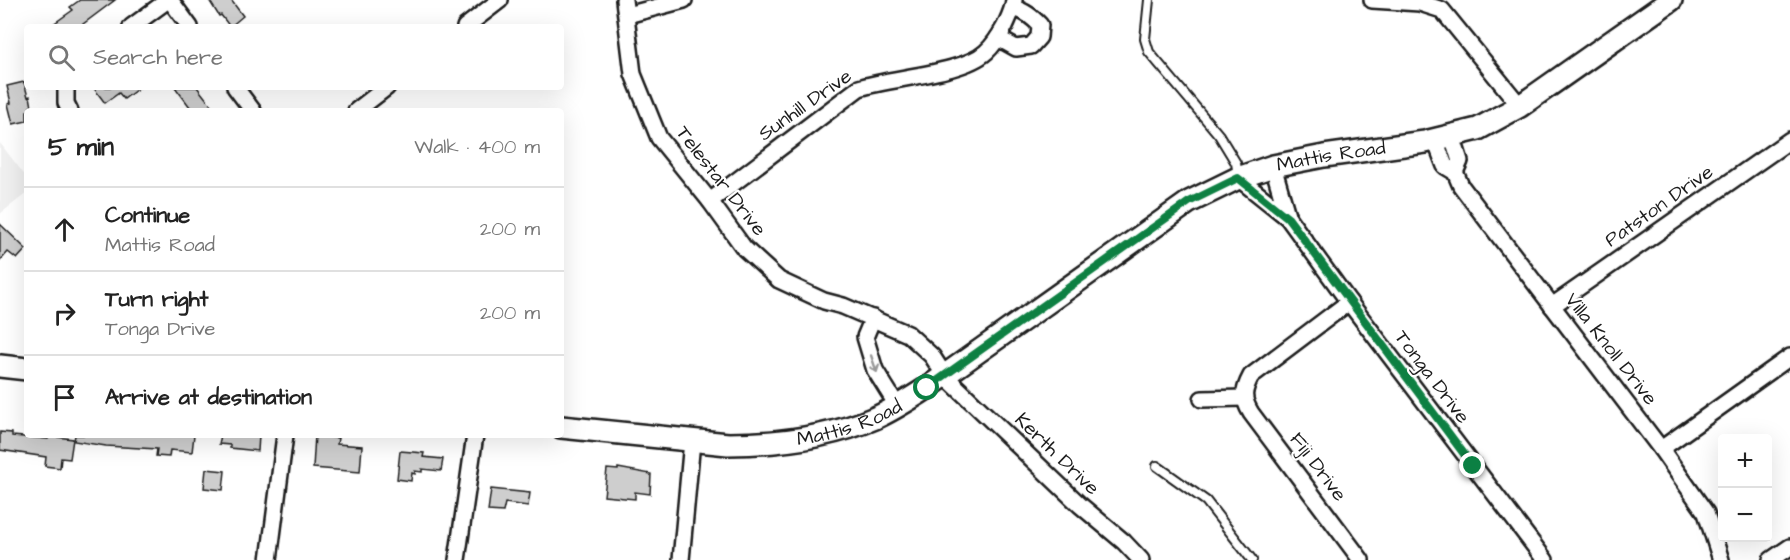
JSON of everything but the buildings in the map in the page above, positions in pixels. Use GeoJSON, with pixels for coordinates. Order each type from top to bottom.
{"type":"FeatureCollection","features":[{"type":"Feature","properties":{"kind":"main road","name":"Mattis Road"},"geometry":{"type":"LineString","coordinates":[[564,427],[728,444],[778,443],[849,427],[874,418],[898,406],[945,376],[1189,202],[1238,178],[1273,166],[1443,138],[1478,129],[1520,106],[1671,0]]}},
{"type":"Feature","properties":{"kind":"main road"},"geometry":{"type":"LineString","coordinates":[[0,366],[24,369]]}},
{"type":"Feature","properties":{"kind":"street"},"geometry":{"type":"LineString","coordinates":[[135,24],[169,0],[188,24]]}},
{"type":"Feature","properties":{"kind":"street"},"geometry":{"type":"LineString","coordinates":[[469,24],[500,0]]}},
{"type":"Feature","properties":{"kind":"street"},"geometry":{"type":"LineString","coordinates":[[626,8],[684,0]]}},
{"type":"Feature","properties":{"kind":"street"},"geometry":{"type":"LineString","coordinates":[[1372,0],[1420,3],[1442,10],[1520,106]]}},
{"type":"Feature","properties":{"kind":"street","name":"Sunhill Drive"},"geometry":{"type":"LineString","coordinates":[[710,201],[859,88],[877,82],[959,67],[985,53],[998,38],[1013,4],[1040,25],[1039,37],[1031,46],[1016,48],[998,38]]}},
{"type":"Feature","properties":{"kind":"street","name":"Telestar Drive"},"geometry":{"type":"LineString","coordinates":[[626,8],[633,74],[659,138],[710,201],[744,248],[780,280],[824,301],[843,306],[908,334],[932,356],[945,376]]}},
{"type":"Feature","properties":{"kind":"street"},"geometry":{"type":"LineString","coordinates":[[66,90],[68,108]]}},
{"type":"Feature","properties":{"kind":"street"},"geometry":{"type":"LineString","coordinates":[[237,90],[251,108]]}},
{"type":"Feature","properties":{"kind":"street"},"geometry":{"type":"LineString","coordinates":[[360,108],[383,90]]}},
{"type":"Feature","properties":{"kind":"street","name":"Villa Knoll Drive"},"geometry":{"type":"LineString","coordinates":[[1443,138],[1460,161],[1455,172],[1461,186],[1661,449],[1706,513],[1721,560]]}},
{"type":"Feature","properties":{"kind":"street","name":"Patston Drive"},"geometry":{"type":"LineString","coordinates":[[1552,306],[1790,140]]}},
{"type":"Feature","properties":{"kind":"street","name":"Tonga Drive"},"geometry":{"type":"LineString","coordinates":[[1273,166],[1288,218]]}},
{"type":"Feature","properties":{"kind":"street","name":"Tonga Drive"},"geometry":{"type":"LineString","coordinates":[[1238,178],[1288,218],[1545,560]]}},
{"type":"Feature","properties":{"kind":"street"},"geometry":{"type":"LineString","coordinates":[[1203,399],[1244,398],[1251,376],[1349,302]]}},
{"type":"Feature","properties":{"kind":"street"},"geometry":{"type":"LineString","coordinates":[[873,318],[865,337],[875,370],[898,406]]}},
{"type":"Feature","properties":{"kind":"street"},"geometry":{"type":"LineString","coordinates":[[1661,449],[1790,357]]}},
{"type":"Feature","properties":{"kind":"street","name":"Kerth Drive"},"geometry":{"type":"LineString","coordinates":[[945,376],[1141,560]]}},
{"type":"Feature","properties":{"kind":"street","name":"Fiji Drive"},"geometry":{"type":"LineString","coordinates":[[1244,398],[1251,413],[1361,560]]}},
{"type":"Feature","properties":{"kind":"street"},"geometry":{"type":"LineString","coordinates":[[269,560],[285,438]]}},
{"type":"Feature","properties":{"kind":"street"},"geometry":{"type":"LineString","coordinates":[[457,560],[475,438]]}},
{"type":"Feature","properties":{"kind":"street"},"geometry":{"type":"LineString","coordinates":[[681,560],[692,441]]}},
{"type":"Feature","properties":{"kind":"street"},"geometry":{"type":"LineString","coordinates":[[1771,560],[1790,547]]}},
{"type":"Feature","properties":{"kind":"lane"},"geometry":{"type":"LineString","coordinates":[[1149,0],[1145,39],[1149,52],[1219,135],[1236,163],[1238,178]]}},
{"type":"Feature","properties":{"kind":"lane"},"geometry":{"type":"LineString","coordinates":[[1157,466],[1206,501],[1252,560]]}},
{"type":"Feature","properties":{"kind":"shaded area"},"geometry":{"type":"Polygon","coordinates":[[[0,143],[24,174],[24,195],[0,214],[0,143]]]}},
{"type":"Feature","properties":{"kind":"route"},"geometry":{"type":"LineString","coordinates":[[927,388],[1189,202],[1238,178],[1288,218],[1473,466]]}}]}
